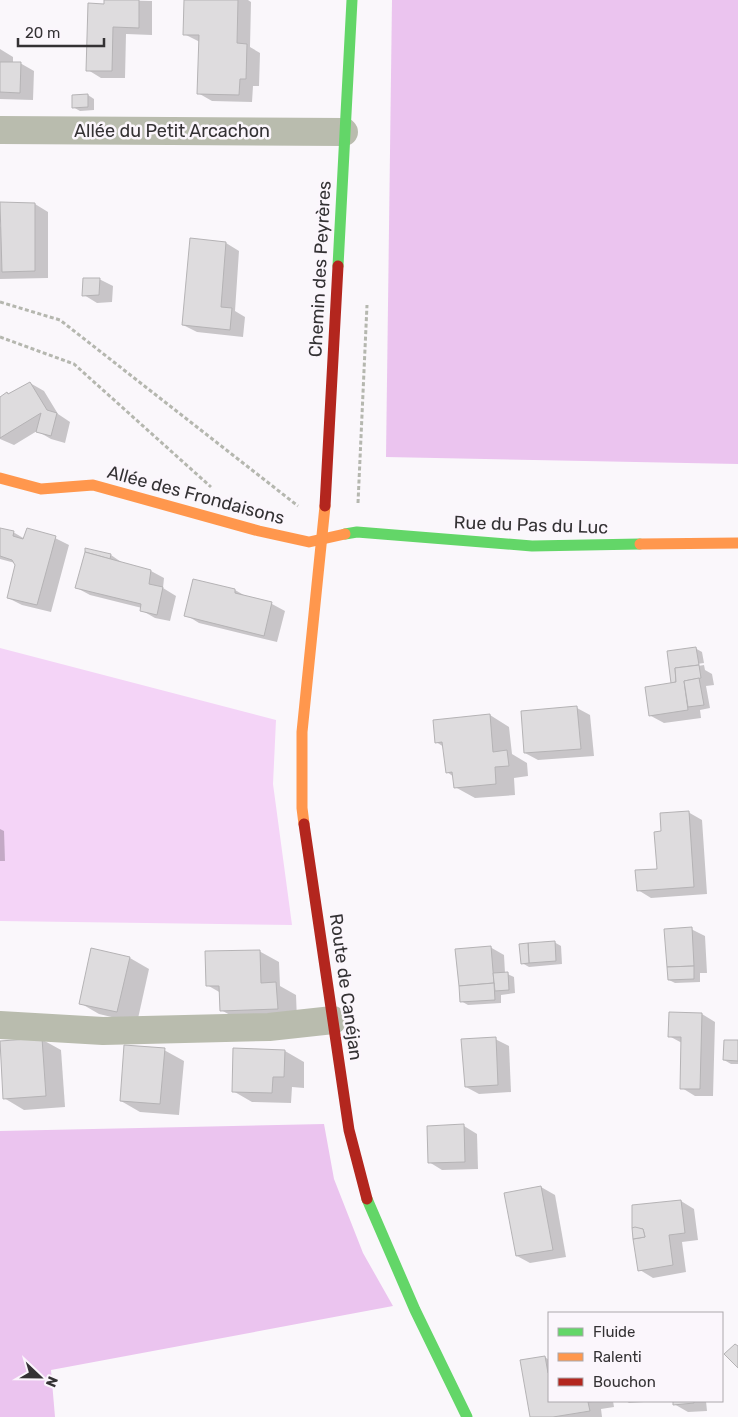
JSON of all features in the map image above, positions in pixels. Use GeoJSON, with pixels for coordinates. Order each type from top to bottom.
{"type":"FeatureCollection","features":[{"type":"Feature","properties":{"kind":"street","name":"Chemin des Peyrères"},"geometry":{"type":"LineString","coordinates":[[323,540],[352,0]]}},
{"type":"Feature","properties":{"kind":"street","name":"Allée du Petit Arcachon"},"geometry":{"type":"LineString","coordinates":[[0,130],[344,132]]}},
{"type":"Feature","properties":{"kind":"street","name":"Allée des Frondaisons"},"geometry":{"type":"LineString","coordinates":[[0,478],[40,489],[93,485],[259,531],[309,542],[323,540]]}},
{"type":"Feature","properties":{"kind":"street","name":"Rue du Pas du Luc"},"geometry":{"type":"LineString","coordinates":[[323,540],[357,532],[532,546],[738,543]]}},
{"type":"Feature","properties":{"kind":"street","name":"Route de Canéjan"},"geometry":{"type":"LineString","coordinates":[[323,540],[302,732],[302,808],[349,1130],[367,1199],[415,1310],[467,1417]]}},
{"type":"Feature","properties":{"kind":"street"},"geometry":{"type":"LineString","coordinates":[[0,1025],[103,1031],[269,1027],[333,1020]]}},
{"type":"Feature","properties":{"kind":"path"},"geometry":{"type":"LineString","coordinates":[[0,302],[60,320],[324,527]]}},
{"type":"Feature","properties":{"kind":"path"},"geometry":{"type":"LineString","coordinates":[[0,338],[74,364],[216,492]]}},
{"type":"Feature","properties":{"kind":"shaded area"},"geometry":{"type":"Polygon","coordinates":[[[392,0],[738,0],[738,464],[386,457],[392,0]]]}},
{"type":"Feature","properties":{"kind":"shaded area"},"geometry":{"type":"Polygon","coordinates":[[[0,648],[276,720],[273,784],[292,925],[0,921],[0,648]]]}},
{"type":"Feature","properties":{"kind":"shaded area"},"geometry":{"type":"Polygon","coordinates":[[[324,1124],[334,1179],[363,1253],[393,1306],[51,1370],[55,1417],[0,1417],[0,1131],[324,1124]]]}},
{"type":"Feature","properties":{"kind":"building"},"geometry":{"type":"Polygon","coordinates":[[[104,0],[139,0],[139,28],[113,27],[112,71],[86,71],[88,3],[104,4],[104,0]]]}},
{"type":"Feature","properties":{"kind":"building"},"geometry":{"type":"Polygon","coordinates":[[[184,0],[238,0],[237,43],[247,44],[246,79],[240,79],[239,95],[197,94],[199,35],[183,35],[184,0]]]}},
{"type":"Feature","properties":{"kind":"building"},"geometry":{"type":"Polygon","coordinates":[[[0,62],[21,62],[20,93],[0,92],[0,62]]]}},
{"type":"Feature","properties":{"kind":"building"},"geometry":{"type":"Polygon","coordinates":[[[88,94],[88,107],[72,108],[72,95],[88,94]]]}},
{"type":"Feature","properties":{"kind":"building"},"geometry":{"type":"Polygon","coordinates":[[[0,202],[35,203],[35,271],[2,272],[0,202]]]}},
{"type":"Feature","properties":{"kind":"building"},"geometry":{"type":"Polygon","coordinates":[[[190,238],[226,242],[221,307],[232,308],[230,330],[182,325],[190,238]]]}},
{"type":"Feature","properties":{"kind":"building"},"geometry":{"type":"Polygon","coordinates":[[[83,278],[100,278],[99,295],[82,296],[83,278]]]}},
{"type":"Feature","properties":{"kind":"building"},"geometry":{"type":"Polygon","coordinates":[[[30,382],[47,410],[57,413],[51,436],[36,432],[41,413],[0,438],[0,397],[30,382]]]}},
{"type":"Feature","properties":{"kind":"building"},"geometry":{"type":"Polygon","coordinates":[[[0,528],[14,531],[13,536],[23,539],[27,528],[56,536],[37,605],[7,598],[15,565],[12,560],[0,556],[0,528]]]}},
{"type":"Feature","properties":{"kind":"building"},"geometry":{"type":"Polygon","coordinates":[[[85,548],[111,554],[110,559],[85,552],[85,548]]]}},
{"type":"Feature","properties":{"kind":"building"},"geometry":{"type":"Polygon","coordinates":[[[85,552],[151,570],[149,584],[163,587],[157,615],[140,611],[141,604],[75,588],[85,552]]]}},
{"type":"Feature","properties":{"kind":"building"},"geometry":{"type":"Polygon","coordinates":[[[193,579],[235,589],[235,593],[272,602],[264,636],[184,616],[193,579]]]}},
{"type":"Feature","properties":{"kind":"building"},"geometry":{"type":"Polygon","coordinates":[[[696,647],[699,665],[675,668],[676,682],[671,683],[667,651],[696,647]]]}},
{"type":"Feature","properties":{"kind":"building"},"geometry":{"type":"Polygon","coordinates":[[[699,665],[701,678],[684,681],[688,710],[649,716],[645,687],[676,682],[675,668],[699,665]]]}},
{"type":"Feature","properties":{"kind":"building"},"geometry":{"type":"Polygon","coordinates":[[[699,678],[704,705],[688,707],[684,681],[699,678]]]}},
{"type":"Feature","properties":{"kind":"building"},"geometry":{"type":"Polygon","coordinates":[[[577,706],[581,749],[524,753],[521,711],[577,706]]]}},
{"type":"Feature","properties":{"kind":"building"},"geometry":{"type":"Polygon","coordinates":[[[490,714],[493,752],[507,750],[509,766],[495,767],[496,784],[454,788],[452,772],[446,773],[442,742],[435,743],[433,720],[490,714]]]}},
{"type":"Feature","properties":{"kind":"building"},"geometry":{"type":"Polygon","coordinates":[[[689,811],[694,887],[637,891],[635,870],[657,869],[654,832],[661,831],[660,813],[689,811]]]}},
{"type":"Feature","properties":{"kind":"building"},"geometry":{"type":"Polygon","coordinates":[[[692,927],[694,966],[667,967],[664,929],[692,927]]]}},
{"type":"Feature","properties":{"kind":"building"},"geometry":{"type":"Polygon","coordinates":[[[555,941],[556,961],[529,963],[528,943],[555,941]]]}},
{"type":"Feature","properties":{"kind":"building"},"geometry":{"type":"Polygon","coordinates":[[[528,943],[529,963],[521,964],[519,944],[528,943]]]}},
{"type":"Feature","properties":{"kind":"building"},"geometry":{"type":"Polygon","coordinates":[[[491,946],[494,983],[459,986],[455,949],[491,946]]]}},
{"type":"Feature","properties":{"kind":"building"},"geometry":{"type":"Polygon","coordinates":[[[91,948],[130,957],[117,1012],[79,1004],[91,948]]]}},
{"type":"Feature","properties":{"kind":"building"},"geometry":{"type":"Polygon","coordinates":[[[260,950],[261,983],[276,982],[278,1009],[220,1011],[219,986],[206,986],[205,951],[260,950]]]}},
{"type":"Feature","properties":{"kind":"building"},"geometry":{"type":"Polygon","coordinates":[[[694,966],[694,979],[668,980],[667,967],[694,966]]]}},
{"type":"Feature","properties":{"kind":"building"},"geometry":{"type":"Polygon","coordinates":[[[508,972],[509,990],[495,991],[493,973],[508,972]]]}},
{"type":"Feature","properties":{"kind":"building"},"geometry":{"type":"Polygon","coordinates":[[[494,983],[495,1000],[460,1002],[459,986],[494,983]]]}},
{"type":"Feature","properties":{"kind":"building"},"geometry":{"type":"Polygon","coordinates":[[[669,1012],[702,1013],[700,1089],[680,1089],[681,1037],[668,1037],[669,1012]]]}},
{"type":"Feature","properties":{"kind":"building"},"geometry":{"type":"Polygon","coordinates":[[[496,1037],[498,1085],[465,1087],[461,1039],[496,1037]]]}},
{"type":"Feature","properties":{"kind":"building"},"geometry":{"type":"Polygon","coordinates":[[[42,1038],[46,1096],[3,1099],[0,1041],[42,1038]]]}},
{"type":"Feature","properties":{"kind":"building"},"geometry":{"type":"Polygon","coordinates":[[[724,1040],[738,1040],[738,1061],[723,1060],[724,1040]]]}},
{"type":"Feature","properties":{"kind":"building"},"geometry":{"type":"Polygon","coordinates":[[[124,1045],[165,1048],[160,1104],[120,1101],[124,1045]]]}},
{"type":"Feature","properties":{"kind":"building"},"geometry":{"type":"Polygon","coordinates":[[[233,1048],[285,1050],[284,1077],[273,1077],[272,1093],[232,1092],[233,1048]]]}},
{"type":"Feature","properties":{"kind":"building"},"geometry":{"type":"Polygon","coordinates":[[[464,1124],[465,1162],[428,1163],[427,1126],[464,1124]]]}},
{"type":"Feature","properties":{"kind":"building"},"geometry":{"type":"Polygon","coordinates":[[[541,1186],[553,1250],[516,1256],[504,1193],[541,1186]]]}},
{"type":"Feature","properties":{"kind":"building"},"geometry":{"type":"Polygon","coordinates":[[[681,1200],[685,1233],[669,1235],[673,1265],[638,1271],[633,1239],[645,1237],[643,1229],[632,1228],[632,1205],[681,1200]]]}},
{"type":"Feature","properties":{"kind":"building"},"geometry":{"type":"Polygon","coordinates":[[[632,1228],[643,1229],[645,1237],[633,1239],[632,1228]]]}},
{"type":"Feature","properties":{"kind":"building"},"geometry":{"type":"Polygon","coordinates":[[[735,1344],[738,1346],[738,1368],[724,1354],[735,1344]]]}},
{"type":"Feature","properties":{"kind":"building"},"geometry":{"type":"Polygon","coordinates":[[[545,1356],[548,1373],[548,1402],[588,1402],[590,1411],[553,1417],[530,1417],[520,1360],[545,1356]]]}},
{"type":"Feature","properties":{"kind":"building"},"geometry":{"type":"Polygon","coordinates":[[[673,1402],[694,1402],[694,1403],[673,1405],[673,1402]]]}},
{"type":"Feature","properties":{"kind":"traffic: fast"},"geometry":{"type":"LineString","coordinates":[[338,266],[352,0]]}},
{"type":"Feature","properties":{"kind":"traffic: fast"},"geometry":{"type":"LineString","coordinates":[[345,534],[357,532],[532,546],[640,544]]}},
{"type":"Feature","properties":{"kind":"traffic: fast"},"geometry":{"type":"LineString","coordinates":[[367,1199],[415,1310],[467,1417]]}},
{"type":"Feature","properties":{"kind":"traffic: slow"},"geometry":{"type":"LineString","coordinates":[[0,478],[41,489],[93,485],[259,531],[309,542],[345,534]]}},
{"type":"Feature","properties":{"kind":"traffic: slow"},"geometry":{"type":"LineString","coordinates":[[304,824],[302,808],[302,732],[325,506]]}},
{"type":"Feature","properties":{"kind":"traffic: slow"},"geometry":{"type":"LineString","coordinates":[[640,544],[738,543]]}},
{"type":"Feature","properties":{"kind":"traffic: jam"},"geometry":{"type":"LineString","coordinates":[[325,506],[338,266]]}},
{"type":"Feature","properties":{"kind":"traffic: jam"},"geometry":{"type":"LineString","coordinates":[[304,824],[349,1130],[367,1199]]}}]}
